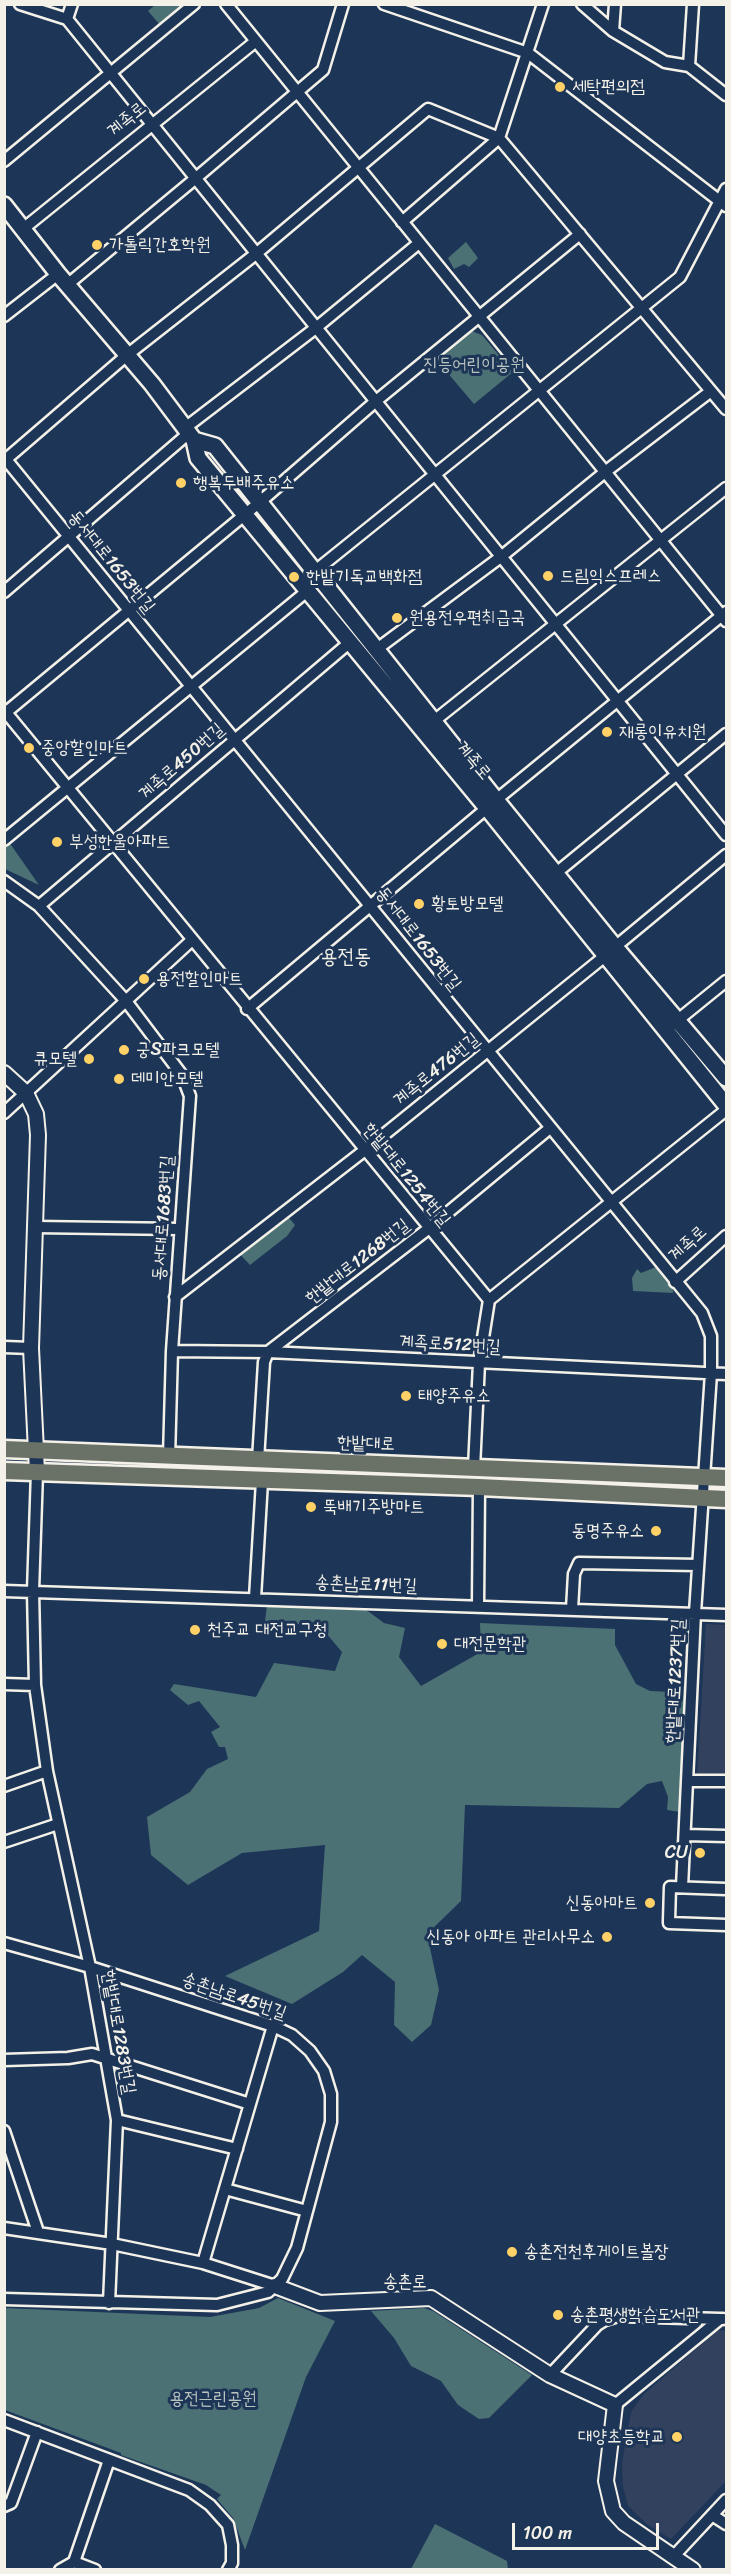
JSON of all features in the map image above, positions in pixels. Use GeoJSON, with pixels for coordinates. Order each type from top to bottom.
{"type":"FeatureCollection","features":[{"type":"Feature","properties":{"kind":"main road","name":"계족로"},"geometry":{"type":"LineString","coordinates":[[4,205],[189,433],[198,458],[349,644],[428,726],[610,952],[672,1025],[726,1078]]}},
{"type":"Feature","properties":{"kind":"main road","name":"계족로"},"geometry":{"type":"LineString","coordinates":[[189,433],[215,446],[378,650],[428,726]]}},
{"type":"Feature","properties":{"kind":"main road","name":"계족로"},"geometry":{"type":"LineString","coordinates":[[672,1025],[726,1105]]}},
{"type":"Feature","properties":{"kind":"main road","name":"한밭대로"},"geometry":{"type":"LineString","coordinates":[[4,1449],[726,1478]]}},
{"type":"Feature","properties":{"kind":"main road"},"geometry":{"type":"LineString","coordinates":[[4,1471],[479,1487],[726,1499]]}},
{"type":"Feature","properties":{"kind":"street"},"geometry":{"type":"LineString","coordinates":[[20,4],[67,19],[726,835]]}},
{"type":"Feature","properties":{"kind":"street"},"geometry":{"type":"LineString","coordinates":[[67,19],[72,4]]}},
{"type":"Feature","properties":{"kind":"street"},"geometry":{"type":"LineString","coordinates":[[4,161],[194,4]]}},
{"type":"Feature","properties":{"kind":"street"},"geometry":{"type":"LineString","coordinates":[[226,4],[605,472],[725,616],[617,699],[248,1009]]}},
{"type":"Feature","properties":{"kind":"street"},"geometry":{"type":"LineString","coordinates":[[4,316],[62,279],[196,178],[323,70],[343,4]]}},
{"type":"Feature","properties":{"kind":"street"},"geometry":{"type":"LineString","coordinates":[[384,4],[528,53],[723,203]]}},
{"type":"Feature","properties":{"kind":"street"},"geometry":{"type":"LineString","coordinates":[[402,222],[499,138],[543,4]]}},
{"type":"Feature","properties":{"kind":"street"},"geometry":{"type":"LineString","coordinates":[[582,4],[613,30],[665,62],[689,66],[726,95]]}},
{"type":"Feature","properties":{"kind":"street"},"geometry":{"type":"LineString","coordinates":[[613,30],[615,4]]}},
{"type":"Feature","properties":{"kind":"street"},"geometry":{"type":"LineString","coordinates":[[689,66],[693,4]]}},
{"type":"Feature","properties":{"kind":"street","name":"계족로"},"geometry":{"type":"LineString","coordinates":[[23,229],[256,41]]}},
{"type":"Feature","properties":{"kind":"street"},"geometry":{"type":"LineString","coordinates":[[5,459],[127,355],[256,253],[428,109],[499,138],[726,409]]}},
{"type":"Feature","properties":{"kind":"street"},"geometry":{"type":"LineString","coordinates":[[314,572],[680,277],[723,203],[726,189]]}},
{"type":"Feature","properties":{"kind":"street"},"geometry":{"type":"LineString","coordinates":[[5,712],[260,502],[376,401],[580,234]]}},
{"type":"Feature","properties":{"kind":"street"},"geometry":{"type":"LineString","coordinates":[[4,592],[189,433],[419,243]]}},
{"type":"Feature","properties":{"kind":"street"},"geometry":{"type":"LineString","coordinates":[[378,650],[502,556],[711,390]]}},
{"type":"Feature","properties":{"kind":"street","name":"동서대로1653번길"},"geometry":{"type":"LineString","coordinates":[[5,459],[702,1313],[711,1336],[711,1373],[704,1476]]}},
{"type":"Feature","properties":{"kind":"street"},"geometry":{"type":"LineString","coordinates":[[428,726],[726,488]]}},
{"type":"Feature","properties":{"kind":"street"},"geometry":{"type":"LineString","coordinates":[[4,840],[306,592]]}},
{"type":"Feature","properties":{"kind":"street","name":"계족로450번길"},"geometry":{"type":"LineString","coordinates":[[39,906],[233,739],[349,644]]}},
{"type":"Feature","properties":{"kind":"street","name":"한밭대로1254번길"},"geometry":{"type":"LineString","coordinates":[[5,712],[114,842],[428,1229],[489,1300]]}},
{"type":"Feature","properties":{"kind":"street"},"geometry":{"type":"LineString","coordinates":[[551,878],[726,734]]}},
{"type":"Feature","properties":{"kind":"street","name":"계족로476번길"},"geometry":{"type":"LineString","coordinates":[[175,1297],[365,1150],[726,855]]}},
{"type":"Feature","properties":{"kind":"street","name":"동서대로1683번길"},"geometry":{"type":"LineString","coordinates":[[4,881],[39,906],[126,1001],[182,1075],[190,1096],[175,1297],[169,1457]]}},
{"type":"Feature","properties":{"kind":"street"},"geometry":{"type":"LineString","coordinates":[[4,1113],[192,940]]}},
{"type":"Feature","properties":{"kind":"street"},"geometry":{"type":"LineString","coordinates":[[672,1025],[726,981]]}},
{"type":"Feature","properties":{"kind":"street"},"geometry":{"type":"LineString","coordinates":[[4,1073],[26,1093],[36,1114],[38,1135],[31,1348],[34,1449],[37,1472]]}},
{"type":"Feature","properties":{"kind":"street"},"geometry":{"type":"LineString","coordinates":[[474,1467],[479,1363],[489,1300],[726,1110]]}},
{"type":"Feature","properties":{"kind":"street","name":"한밭대로1268번길"},"geometry":{"type":"LineString","coordinates":[[268,1352],[428,1229],[550,1128]]}},
{"type":"Feature","properties":{"kind":"street"},"geometry":{"type":"LineString","coordinates":[[34,1227],[179,1229]]}},
{"type":"Feature","properties":{"kind":"street","name":"계족로"},"geometry":{"type":"LineString","coordinates":[[675,1282],[726,1236]]}},
{"type":"Feature","properties":{"kind":"street"},"geometry":{"type":"LineString","coordinates":[[4,1347],[31,1348]]}},
{"type":"Feature","properties":{"kind":"street","name":"계족로512번길"},"geometry":{"type":"LineString","coordinates":[[172,1351],[268,1352],[726,1374]]}},
{"type":"Feature","properties":{"kind":"street"},"geometry":{"type":"LineString","coordinates":[[258,1460],[264,1362],[268,1352]]}},
{"type":"Feature","properties":{"kind":"street","name":"한밭대로1283번길"},"geometry":{"type":"LineString","coordinates":[[37,1472],[33,1591],[35,1684],[47,1772],[90,1967],[117,2120],[109,2303]]}},
{"type":"Feature","properties":{"kind":"street","name":"한밭대로1237번길"},"geometry":{"type":"LineString","coordinates":[[682,1887],[704,1476]]}},
{"type":"Feature","properties":{"kind":"street"},"geometry":{"type":"LineString","coordinates":[[255,1598],[262,1481]]}},
{"type":"Feature","properties":{"kind":"street"},"geometry":{"type":"LineString","coordinates":[[477,1606],[479,1487]]}},
{"type":"Feature","properties":{"kind":"street"},"geometry":{"type":"LineString","coordinates":[[572,1609],[574,1574],[579,1563],[698,1565]]}},
{"type":"Feature","properties":{"kind":"street","name":"송촌남로11번길"},"geometry":{"type":"LineString","coordinates":[[4,1591],[726,1615]]}},
{"type":"Feature","properties":{"kind":"street"},"geometry":{"type":"LineString","coordinates":[[4,1684],[35,1684]]}},
{"type":"Feature","properties":{"kind":"street"},"geometry":{"type":"LineString","coordinates":[[4,1786],[47,1772]]}},
{"type":"Feature","properties":{"kind":"street"},"geometry":{"type":"LineString","coordinates":[[688,1781],[726,1781]]}},
{"type":"Feature","properties":{"kind":"street"},"geometry":{"type":"LineString","coordinates":[[4,1842],[58,1824]]}},
{"type":"Feature","properties":{"kind":"street"},"geometry":{"type":"LineString","coordinates":[[685,1835],[726,1836]]}},
{"type":"Feature","properties":{"kind":"street"},"geometry":{"type":"LineString","coordinates":[[726,1889],[670,1887],[669,1923],[726,1925]]}},
{"type":"Feature","properties":{"kind":"street","name":"송촌남로45번길"},"geometry":{"type":"LineString","coordinates":[[4,1943],[90,1967],[273,2026],[292,2035],[310,2051],[324,2071],[332,2094],[332,2122],[297,2248],[282,2279],[275,2286]]}},
{"type":"Feature","properties":{"kind":"street"},"geometry":{"type":"LineString","coordinates":[[203,2263],[273,2026]]}},
{"type":"Feature","properties":{"kind":"street"},"geometry":{"type":"LineString","coordinates":[[4,2060],[68,2058],[92,2054],[250,2104]]}},
{"type":"Feature","properties":{"kind":"street"},"geometry":{"type":"LineString","coordinates":[[117,2120],[237,2149]]}},
{"type":"Feature","properties":{"kind":"street"},"geometry":{"type":"LineString","coordinates":[[4,2131],[38,2232]]}},
{"type":"Feature","properties":{"kind":"street"},"geometry":{"type":"LineString","coordinates":[[225,2189],[307,2211]]}},
{"type":"Feature","properties":{"kind":"street","name":"송촌로"},"geometry":{"type":"LineString","coordinates":[[4,2228],[112,2244],[203,2263],[320,2303],[431,2298],[550,2375],[615,2405]]}},
{"type":"Feature","properties":{"kind":"street"},"geometry":{"type":"LineString","coordinates":[[4,2299],[217,2305],[262,2294],[275,2286]]}},
{"type":"Feature","properties":{"kind":"street"},"geometry":{"type":"LineString","coordinates":[[550,2375],[597,2325],[605,2320],[618,2316],[723,2319]]}},
{"type":"Feature","properties":{"kind":"street"},"geometry":{"type":"LineString","coordinates":[[693,2570],[624,2523],[613,2511],[606,2481],[615,2405],[723,2319]]}},
{"type":"Feature","properties":{"kind":"street"},"geometry":{"type":"LineString","coordinates":[[4,2420],[189,2490],[210,2505],[228,2524],[232,2545],[232,2563],[228,2570]]}},
{"type":"Feature","properties":{"kind":"street"},"geometry":{"type":"LineString","coordinates":[[4,2506],[11,2503],[37,2432]]}},
{"type":"Feature","properties":{"kind":"street"},"geometry":{"type":"LineString","coordinates":[[60,2570],[74,2562],[109,2460]]}},
{"type":"Feature","properties":{"kind":"street"},"geometry":{"type":"LineString","coordinates":[[673,2557],[726,2500]]}},
{"type":"Feature","properties":{"kind":"street"},"geometry":{"type":"LineString","coordinates":[[712,2515],[726,2524]]}},
{"type":"Feature","properties":{"kind":"street"},"geometry":{"type":"LineString","coordinates":[[74,2562],[95,2570]]}},
{"type":"Feature","properties":{"kind":"shaded area"},"geometry":{"type":"Polygon","coordinates":[[[706,1624],[726,1625],[726,1780],[697,1779],[706,1624]]]}},
{"type":"Feature","properties":{"kind":"shaded area","name":"대양초등학교"},"geometry":{"type":"Polygon","coordinates":[[[718,2330],[726,2331],[726,2481],[671,2539],[648,2525],[628,2506],[623,2487],[622,2463],[631,2412],[644,2394],[718,2330]]]}},
{"type":"Feature","properties":{"kind":"green space"},"geometry":{"type":"Polygon","coordinates":[[[155,5],[184,5],[160,25],[148,11],[155,5]]]}},
{"type":"Feature","properties":{"kind":"green space"},"geometry":{"type":"Polygon","coordinates":[[[466,242],[478,258],[469,267],[464,264],[454,269],[448,258],[466,242]]]}},
{"type":"Feature","properties":{"kind":"green space","name":"진등어린이공원"},"geometry":{"type":"Polygon","coordinates":[[[469,330],[482,335],[513,372],[474,404],[435,358],[469,330]]]}},
{"type":"Feature","properties":{"kind":"green space"},"geometry":{"type":"Polygon","coordinates":[[[9,842],[39,885],[5,869],[5,845],[9,842]]]}},
{"type":"Feature","properties":{"kind":"green space"},"geometry":{"type":"Polygon","coordinates":[[[284,1212],[295,1225],[287,1236],[250,1265],[235,1249],[284,1212]]]}},
{"type":"Feature","properties":{"kind":"green space"},"geometry":{"type":"Polygon","coordinates":[[[656,1267],[673,1289],[673,1293],[633,1291],[632,1278],[637,1269],[641,1273],[656,1267]]]}},
{"type":"Feature","properties":{"kind":"green space"},"geometry":{"type":"Polygon","coordinates":[[[267,1605],[365,1609],[384,1623],[405,1628],[399,1657],[421,1686],[481,1652],[480,1623],[615,1629],[615,1645],[636,1684],[650,1691],[671,1692],[687,1685],[680,1812],[667,1810],[668,1797],[662,1781],[647,1784],[619,1808],[465,1805],[461,1901],[427,1934],[439,1990],[431,2025],[412,2042],[394,2025],[395,1982],[362,1955],[343,1972],[292,2004],[225,1976],[319,1931],[325,1845],[242,1853],[188,1885],[151,1855],[147,1817],[190,1792],[207,1769],[228,1759],[225,1747],[219,1747],[211,1732],[220,1727],[199,1701],[188,1705],[170,1690],[174,1684],[256,1697],[274,1663],[335,1671],[342,1652],[320,1626],[265,1621],[267,1605]]]}},
{"type":"Feature","properties":{"kind":"green space","name":"용전근린공원"},"geometry":{"type":"Polygon","coordinates":[[[278,2298],[335,2321],[306,2377],[245,2550],[233,2518],[217,2499],[221,2495],[206,2485],[5,2410],[5,2308],[210,2317],[259,2308],[278,2298]]]}},
{"type":"Feature","properties":{"kind":"green space"},"geometry":{"type":"Polygon","coordinates":[[[424,2308],[433,2311],[532,2375],[489,2418],[479,2419],[458,2405],[441,2381],[411,2366],[394,2338],[371,2311],[424,2308]]]}},
{"type":"Feature","properties":{"kind":"green space"},"geometry":{"type":"Polygon","coordinates":[[[435,2524],[507,2561],[508,2569],[411,2569],[435,2524]]]}},
{"type":"Feature","properties":{"kind":"place","name":"세탁편의점"},"geometry":{"type":"Point","coordinates":[560,87]}},
{"type":"Feature","properties":{"kind":"place","name":"가톨릭간호학원"},"geometry":{"type":"Point","coordinates":[97,245]}},
{"type":"Feature","properties":{"kind":"place","name":"행복두배주유소"},"geometry":{"type":"Point","coordinates":[181,483]}},
{"type":"Feature","properties":{"kind":"place","name":"드림익스프레스"},"geometry":{"type":"Point","coordinates":[548,576]}},
{"type":"Feature","properties":{"kind":"place","name":"한밭기독교백화점"},"geometry":{"type":"Point","coordinates":[294,577]}},
{"type":"Feature","properties":{"kind":"place","name":"원용전우편취급국"},"geometry":{"type":"Point","coordinates":[397,618]}},
{"type":"Feature","properties":{"kind":"place","name":"재롱이유치원"},"geometry":{"type":"Point","coordinates":[607,732]}},
{"type":"Feature","properties":{"kind":"place","name":"중앙할인마트"},"geometry":{"type":"Point","coordinates":[29,748]}},
{"type":"Feature","properties":{"kind":"place","name":"부성한울아파트"},"geometry":{"type":"Point","coordinates":[57,842]}},
{"type":"Feature","properties":{"kind":"place","name":"황토방모텔"},"geometry":{"type":"Point","coordinates":[419,904]}},
{"type":"Feature","properties":{"kind":"place","name":"용전할인마트"},"geometry":{"type":"Point","coordinates":[144,979]}},
{"type":"Feature","properties":{"kind":"place","name":"궁S파크모텔"},"geometry":{"type":"Point","coordinates":[124,1050]}},
{"type":"Feature","properties":{"kind":"place","name":"큐모텔"},"geometry":{"type":"Point","coordinates":[89,1059]}},
{"type":"Feature","properties":{"kind":"place","name":"데미안모텔"},"geometry":{"type":"Point","coordinates":[119,1079]}},
{"type":"Feature","properties":{"kind":"place","name":"태양주유소"},"geometry":{"type":"Point","coordinates":[406,1396]}},
{"type":"Feature","properties":{"kind":"place","name":"뚝배기주방마트"},"geometry":{"type":"Point","coordinates":[311,1507]}},
{"type":"Feature","properties":{"kind":"place","name":"동명주유소"},"geometry":{"type":"Point","coordinates":[656,1531]}},
{"type":"Feature","properties":{"kind":"place","name":"천주교 대전교구청"},"geometry":{"type":"Point","coordinates":[195,1630]}},
{"type":"Feature","properties":{"kind":"place","name":"대전문학관"},"geometry":{"type":"Point","coordinates":[442,1644]}},
{"type":"Feature","properties":{"kind":"place","name":"CU"},"geometry":{"type":"Point","coordinates":[700,1853]}},
{"type":"Feature","properties":{"kind":"place","name":"신동아마트"},"geometry":{"type":"Point","coordinates":[650,1903]}},
{"type":"Feature","properties":{"kind":"place","name":"신동아 아파트 관리사무소"},"geometry":{"type":"Point","coordinates":[607,1937]}},
{"type":"Feature","properties":{"kind":"place","name":"송촌전천후게이트볼장"},"geometry":{"type":"Point","coordinates":[512,2252]}},
{"type":"Feature","properties":{"kind":"place","name":"송촌평생학습도서관"},"geometry":{"type":"Point","coordinates":[558,2315]}},
{"type":"Feature","properties":{"kind":"place","name":"대양초등학교"},"geometry":{"type":"Point","coordinates":[677,2437]}},
{"type":"Feature","properties":{"kind":"district","name":"용전동"},"geometry":{"type":"Point","coordinates":[346,958]}}]}
